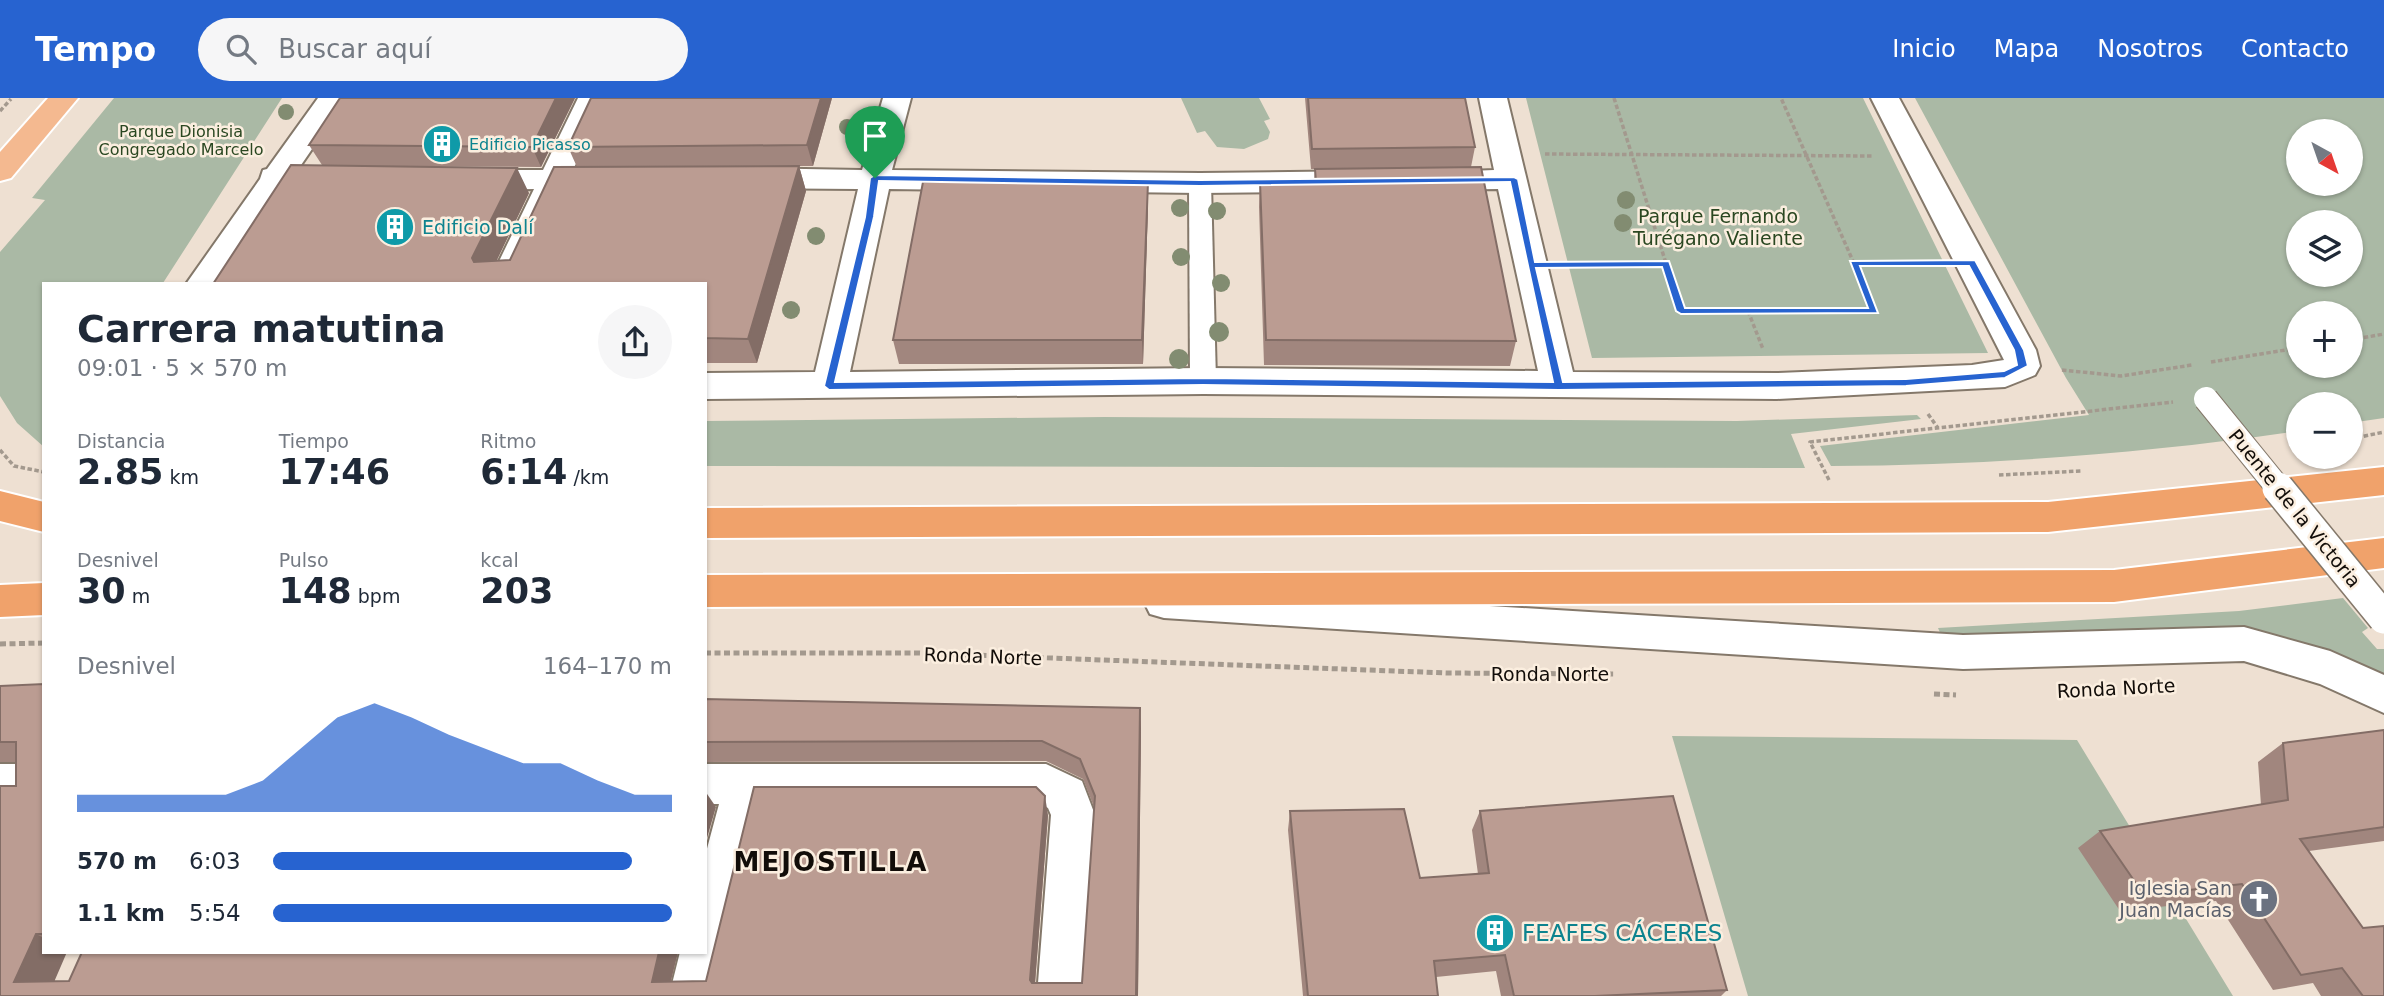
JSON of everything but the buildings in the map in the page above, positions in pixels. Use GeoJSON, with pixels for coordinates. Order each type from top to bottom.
{"type":"FeatureCollection","features":[{"type":"Feature","properties":{"kind":"highway"},"geometry":{"type":"LineString","coordinates":[[707,523],[2048,517],[2384,481]]}},
{"type":"Feature","properties":{"kind":"highway"},"geometry":{"type":"LineString","coordinates":[[0,506],[42,516]]}},
{"type":"Feature","properties":{"kind":"highway"},"geometry":{"type":"LineString","coordinates":[[707,591],[2114,586],[2384,553]]}},
{"type":"Feature","properties":{"kind":"highway"},"geometry":{"type":"LineString","coordinates":[[0,601],[42,599]]}},
{"type":"Feature","properties":{"kind":"main road"},"geometry":{"type":"LineString","coordinates":[[0,141],[39,98]]}},
{"type":"Feature","properties":{"kind":"main road"},"geometry":{"type":"LineString","coordinates":[[0,171],[64,98]]}},
{"type":"Feature","properties":{"kind":"street"},"geometry":{"type":"LineString","coordinates":[[203,282],[274,177],[333,98]]}},
{"type":"Feature","properties":{"kind":"street"},"geometry":{"type":"LineString","coordinates":[[505,282],[551,179],[593,98]]}},
{"type":"Feature","properties":{"kind":"street"},"geometry":{"type":"LineString","coordinates":[[829,386],[869,217],[875,178],[897,98]]}},
{"type":"Feature","properties":{"kind":"street"},"geometry":{"type":"LineString","coordinates":[[1493,98],[1559,386]]}},
{"type":"Feature","properties":{"kind":"street"},"geometry":{"type":"LineString","coordinates":[[707,386],[1203,381],[1559,386],[1906,383],[2005,374],[2023,366],[2019,350],[1885,98]]}},
{"type":"Feature","properties":{"kind":"street"},"geometry":{"type":"LineString","coordinates":[[725,178],[1200,183],[1398,181],[1509,167]]}},
{"type":"Feature","properties":{"kind":"street"},"geometry":{"type":"LineString","coordinates":[[274,177],[367,178]]}},
{"type":"Feature","properties":{"kind":"street"},"geometry":{"type":"LineString","coordinates":[[446,179],[630,179]]}},
{"type":"Feature","properties":{"kind":"street"},"geometry":{"type":"LineString","coordinates":[[1200,183],[1203,381]]}},
{"type":"Feature","properties":{"kind":"street","name":"Puente de la Victoria"},"geometry":{"type":"LineString","coordinates":[[2206,399],[2384,618]]}},
{"type":"Feature","properties":{"kind":"street"},"geometry":{"type":"LineString","coordinates":[[966,590],[1963,652],[2244,644],[2330,669],[2384,695]]}},
{"type":"Feature","properties":{"kind":"street"},"geometry":{"type":"LineString","coordinates":[[0,784],[42,784]]}},
{"type":"Feature","properties":{"kind":"street"},"geometry":{"type":"LineString","coordinates":[[707,933],[725,784],[1046,784],[1066,795],[1073,816],[1061,996]]}},
{"type":"Feature","properties":{"kind":"street"},"geometry":{"type":"LineString","coordinates":[[693,996],[704,954]]}},
{"type":"Feature","properties":{"kind":"path"},"geometry":{"type":"LineString","coordinates":[[0,111],[12,98]]}},
{"type":"Feature","properties":{"kind":"path"},"geometry":{"type":"LineString","coordinates":[[1614,98],[1681,311],[1874,311],[1781,98]]}},
{"type":"Feature","properties":{"kind":"path"},"geometry":{"type":"LineString","coordinates":[[1509,167],[1632,155],[1916,156]]}},
{"type":"Feature","properties":{"kind":"path"},"geometry":{"type":"LineString","coordinates":[[1854,263],[1972,263]]}},
{"type":"Feature","properties":{"kind":"path"},"geometry":{"type":"LineString","coordinates":[[1531,265],[1666,264]]}},
{"type":"Feature","properties":{"kind":"path"},"geometry":{"type":"LineString","coordinates":[[2363,338],[2384,334]]}},
{"type":"Feature","properties":{"kind":"path"},"geometry":{"type":"LineString","coordinates":[[2023,366],[2121,376],[2286,350]]}},
{"type":"Feature","properties":{"kind":"path"},"geometry":{"type":"LineString","coordinates":[[1830,481],[1810,442],[2206,399]]}},
{"type":"Feature","properties":{"kind":"path"},"geometry":{"type":"LineString","coordinates":[[2363,436],[2384,432]]}},
{"type":"Feature","properties":{"kind":"path"},"geometry":{"type":"LineString","coordinates":[[0,450],[14,466],[42,472]]}},
{"type":"Feature","properties":{"kind":"path"},"geometry":{"type":"LineString","coordinates":[[0,644],[42,643]]}},
{"type":"Feature","properties":{"kind":"path","name":"Ronda Norte"},"geometry":{"type":"LineString","coordinates":[[707,653],[918,653],[1447,673],[1618,674]]}},
{"type":"Feature","properties":{"kind":"path"},"geometry":{"type":"LineString","coordinates":[[1922,694],[1964,695]]}},
{"type":"Feature","properties":{"kind":"green space","name":"Parque Dionisia Congregado Marcelo"},"geometry":{"type":"Polygon","coordinates":[[[114,98],[282,98],[164,282],[42,282],[42,445],[17,423],[0,396],[0,252],[45,200],[32,198],[114,98]]]}},
{"type":"Feature","properties":{"kind":"green space"},"geometry":{"type":"Polygon","coordinates":[[[1181,98],[1259,98],[1270,119],[1264,121],[1270,132],[1268,139],[1244,149],[1217,147],[1205,131],[1197,133],[1181,98]]]}},
{"type":"Feature","properties":{"kind":"green space","name":"Parque Fernando Turégano Valiente"},"geometry":{"type":"Polygon","coordinates":[[[1526,98],[1863,98],[1988,353],[1592,358],[1526,98]]]}},
{"type":"Feature","properties":{"kind":"green space"},"geometry":{"type":"Polygon","coordinates":[[[1915,98],[2384,98],[2384,418],[2363,421],[2363,392],[2286,392],[2286,433],[2181,446],[2007,461],[1831,466],[1820,446],[2089,415],[2066,378],[1915,98]]]}},
{"type":"Feature","properties":{"kind":"green space"},"geometry":{"type":"Polygon","coordinates":[[[1917,415],[1921,419],[1791,434],[1805,468],[707,466],[707,421],[1104,417],[1737,421],[1917,415]]]}},
{"type":"Feature","properties":{"kind":"green space"},"geometry":{"type":"Polygon","coordinates":[[[2343,598],[2368,628],[2362,632],[2377,649],[2384,649],[2384,676],[2303,643],[2239,628],[2218,626],[1968,636],[1941,635],[1938,628],[2239,611],[2343,598]]]}},
{"type":"Feature","properties":{"kind":"green space"},"geometry":{"type":"Polygon","coordinates":[[[1672,736],[2077,740],[2233,996],[1748,996],[1672,736]]]}},
{"type":"Feature","properties":{"kind":"place","name":"Edificio Picasso"},"geometry":{"type":"Point","coordinates":[442,144]}},
{"type":"Feature","properties":{"kind":"place","name":"Edificio Dalí"},"geometry":{"type":"Point","coordinates":[395,227]}},
{"type":"Feature","properties":{"kind":"place","name":"Iglesia San Juan Macías"},"geometry":{"type":"Point","coordinates":[2259,899]}},
{"type":"Feature","properties":{"kind":"place","name":"FEAFES CÁCERES"},"geometry":{"type":"Point","coordinates":[1495,933]}},
{"type":"Feature","properties":{"kind":"district","name":"MEJOSTILLA"},"geometry":{"type":"Point","coordinates":[831,862]}},
{"type":"Feature","properties":{"kind":"route"},"geometry":{"type":"LineString","coordinates":[[875,178],[869,217],[829,386],[1203,381],[1559,386],[1531,265],[1621,263],[1666,264],[1681,311],[1874,311],[1854,263],[1972,263],[2019,350],[2023,366],[2005,374],[1906,383],[1559,386],[1550,351],[1531,265],[1520,215],[1514,179],[1200,183],[875,178]]}}]}
